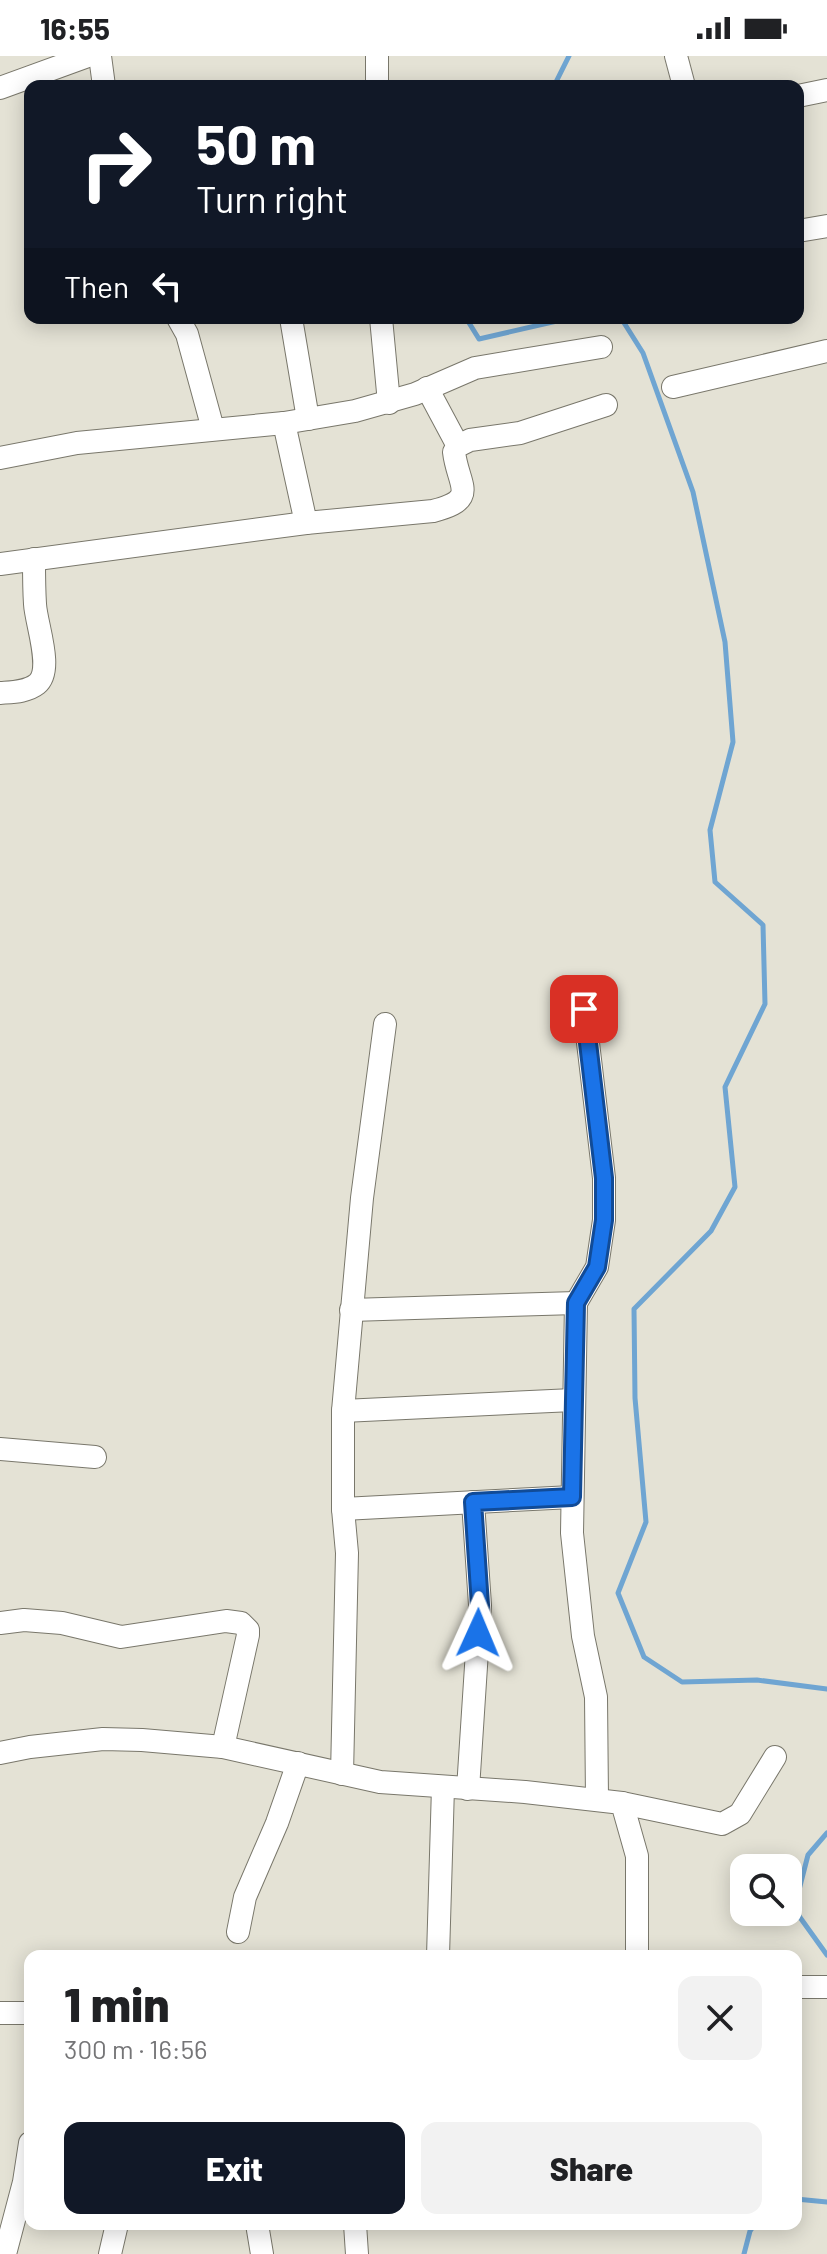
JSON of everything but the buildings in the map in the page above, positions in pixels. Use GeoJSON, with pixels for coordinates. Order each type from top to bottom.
{"type":"FeatureCollection","features":[{"type":"Feature","properties":{"kind":"street"},"geometry":{"type":"LineString","coordinates":[[0,88],[89,56],[101,80]]}},
{"type":"Feature","properties":{"kind":"street"},"geometry":{"type":"LineString","coordinates":[[377,56],[377,80]]}},
{"type":"Feature","properties":{"kind":"street"},"geometry":{"type":"LineString","coordinates":[[676,56],[682,80]]}},
{"type":"Feature","properties":{"kind":"street"},"geometry":{"type":"LineString","coordinates":[[804,95],[827,90]]}},
{"type":"Feature","properties":{"kind":"street"},"geometry":{"type":"LineString","coordinates":[[804,230],[827,226]]}},
{"type":"Feature","properties":{"kind":"street"},"geometry":{"type":"LineString","coordinates":[[181,324],[187,334],[213,429]]}},
{"type":"Feature","properties":{"kind":"street"},"geometry":{"type":"LineString","coordinates":[[292,324],[308,419]]}},
{"type":"Feature","properties":{"kind":"street"},"geometry":{"type":"LineString","coordinates":[[382,324],[389,403]]}},
{"type":"Feature","properties":{"kind":"street"},"geometry":{"type":"LineString","coordinates":[[0,458],[77,443],[308,419],[389,403],[475,368],[601,347]]}},
{"type":"Feature","properties":{"kind":"street"},"geometry":{"type":"LineString","coordinates":[[673,387],[827,351]]}},
{"type":"Feature","properties":{"kind":"street"},"geometry":{"type":"LineString","coordinates":[[427,388],[458,446]]}},
{"type":"Feature","properties":{"kind":"street"},"geometry":{"type":"LineString","coordinates":[[0,564],[450,507],[460,501],[463,494],[454,452],[458,446],[470,440],[520,433],[606,405]]}},
{"type":"Feature","properties":{"kind":"street"},"geometry":{"type":"LineString","coordinates":[[284,423],[306,523]]}},
{"type":"Feature","properties":{"kind":"street"},"geometry":{"type":"LineString","coordinates":[[0,693],[36,685],[44,674],[45,660],[34,601],[34,559]]}},
{"type":"Feature","properties":{"kind":"street"},"geometry":{"type":"LineString","coordinates":[[584,1009],[604,1178],[604,1220],[597,1267],[576,1303],[572,1497],[575,1582],[596,1697],[597,1799]]}},
{"type":"Feature","properties":{"kind":"street"},"geometry":{"type":"LineString","coordinates":[[342,1774],[347,1553],[343,1509],[343,1411],[362,1198],[385,1024]]}},
{"type":"Feature","properties":{"kind":"street"},"geometry":{"type":"LineString","coordinates":[[351,1310],[576,1303]]}},
{"type":"Feature","properties":{"kind":"street"},"geometry":{"type":"LineString","coordinates":[[343,1411],[573,1400]]}},
{"type":"Feature","properties":{"kind":"street"},"geometry":{"type":"LineString","coordinates":[[0,1449],[95,1457]]}},
{"type":"Feature","properties":{"kind":"street"},"geometry":{"type":"LineString","coordinates":[[343,1509],[572,1497]]}},
{"type":"Feature","properties":{"kind":"street"},"geometry":{"type":"LineString","coordinates":[[468,1789],[480,1605],[473,1502]]}},
{"type":"Feature","properties":{"kind":"street"},"geometry":{"type":"LineString","coordinates":[[0,1623],[24,1620],[62,1623],[121,1637],[226,1621],[241,1623],[248,1630],[248,1635],[223,1747]]}},
{"type":"Feature","properties":{"kind":"street"},"geometry":{"type":"LineString","coordinates":[[0,1753],[103,1739],[223,1747],[380,1782],[597,1799],[722,1824],[740,1814],[775,1757]]}},
{"type":"Feature","properties":{"kind":"street"},"geometry":{"type":"LineString","coordinates":[[238,1932],[245,1897],[277,1823],[298,1763]]}},
{"type":"Feature","properties":{"kind":"street"},"geometry":{"type":"LineString","coordinates":[[438,1950],[443,1787]]}},
{"type":"Feature","properties":{"kind":"street"},"geometry":{"type":"LineString","coordinates":[[622,1803],[637,1856],[637,1950]]}},
{"type":"Feature","properties":{"kind":"street"},"geometry":{"type":"LineString","coordinates":[[0,2013],[24,2013]]}},
{"type":"Feature","properties":{"kind":"street"},"geometry":{"type":"LineString","coordinates":[[2,2254],[24,2182]]}},
{"type":"Feature","properties":{"kind":"street"},"geometry":{"type":"LineString","coordinates":[[110,2254],[116,2230]]}},
{"type":"Feature","properties":{"kind":"street"},"geometry":{"type":"LineString","coordinates":[[258,2230],[262,2254]]}},
{"type":"Feature","properties":{"kind":"street"},"geometry":{"type":"LineString","coordinates":[[355,2230],[357,2254]]}},
{"type":"Feature","properties":{"kind":"waterway"},"geometry":{"type":"LineString","coordinates":[[557,80],[569,56]]}},
{"type":"Feature","properties":{"kind":"waterway"},"geometry":{"type":"LineString","coordinates":[[470,324],[479,339],[544,324]]}},
{"type":"Feature","properties":{"kind":"waterway"},"geometry":{"type":"LineString","coordinates":[[625,324],[643,353],[693,492],[725,642],[733,742],[710,830],[715,882],[763,925],[765,1004],[725,1087],[735,1187],[711,1231],[634,1309],[635,1398],[646,1522],[618,1593],[644,1657],[682,1682],[757,1680],[827,1689]]}},
{"type":"Feature","properties":{"kind":"waterway"},"geometry":{"type":"LineString","coordinates":[[827,1833],[808,1855],[794,1909],[827,1955]]}},
{"type":"Feature","properties":{"kind":"waterway"},"geometry":{"type":"LineString","coordinates":[[802,2200],[827,2202]]}},
{"type":"Feature","properties":{"kind":"waterway"},"geometry":{"type":"LineString","coordinates":[[744,2254],[751,2230]]}},
{"type":"Feature","properties":{"kind":"route"},"geometry":{"type":"LineString","coordinates":[[478,1633],[480,1605],[473,1502],[572,1497],[576,1303],[597,1267],[604,1220],[604,1178],[584,1009]]}}]}
